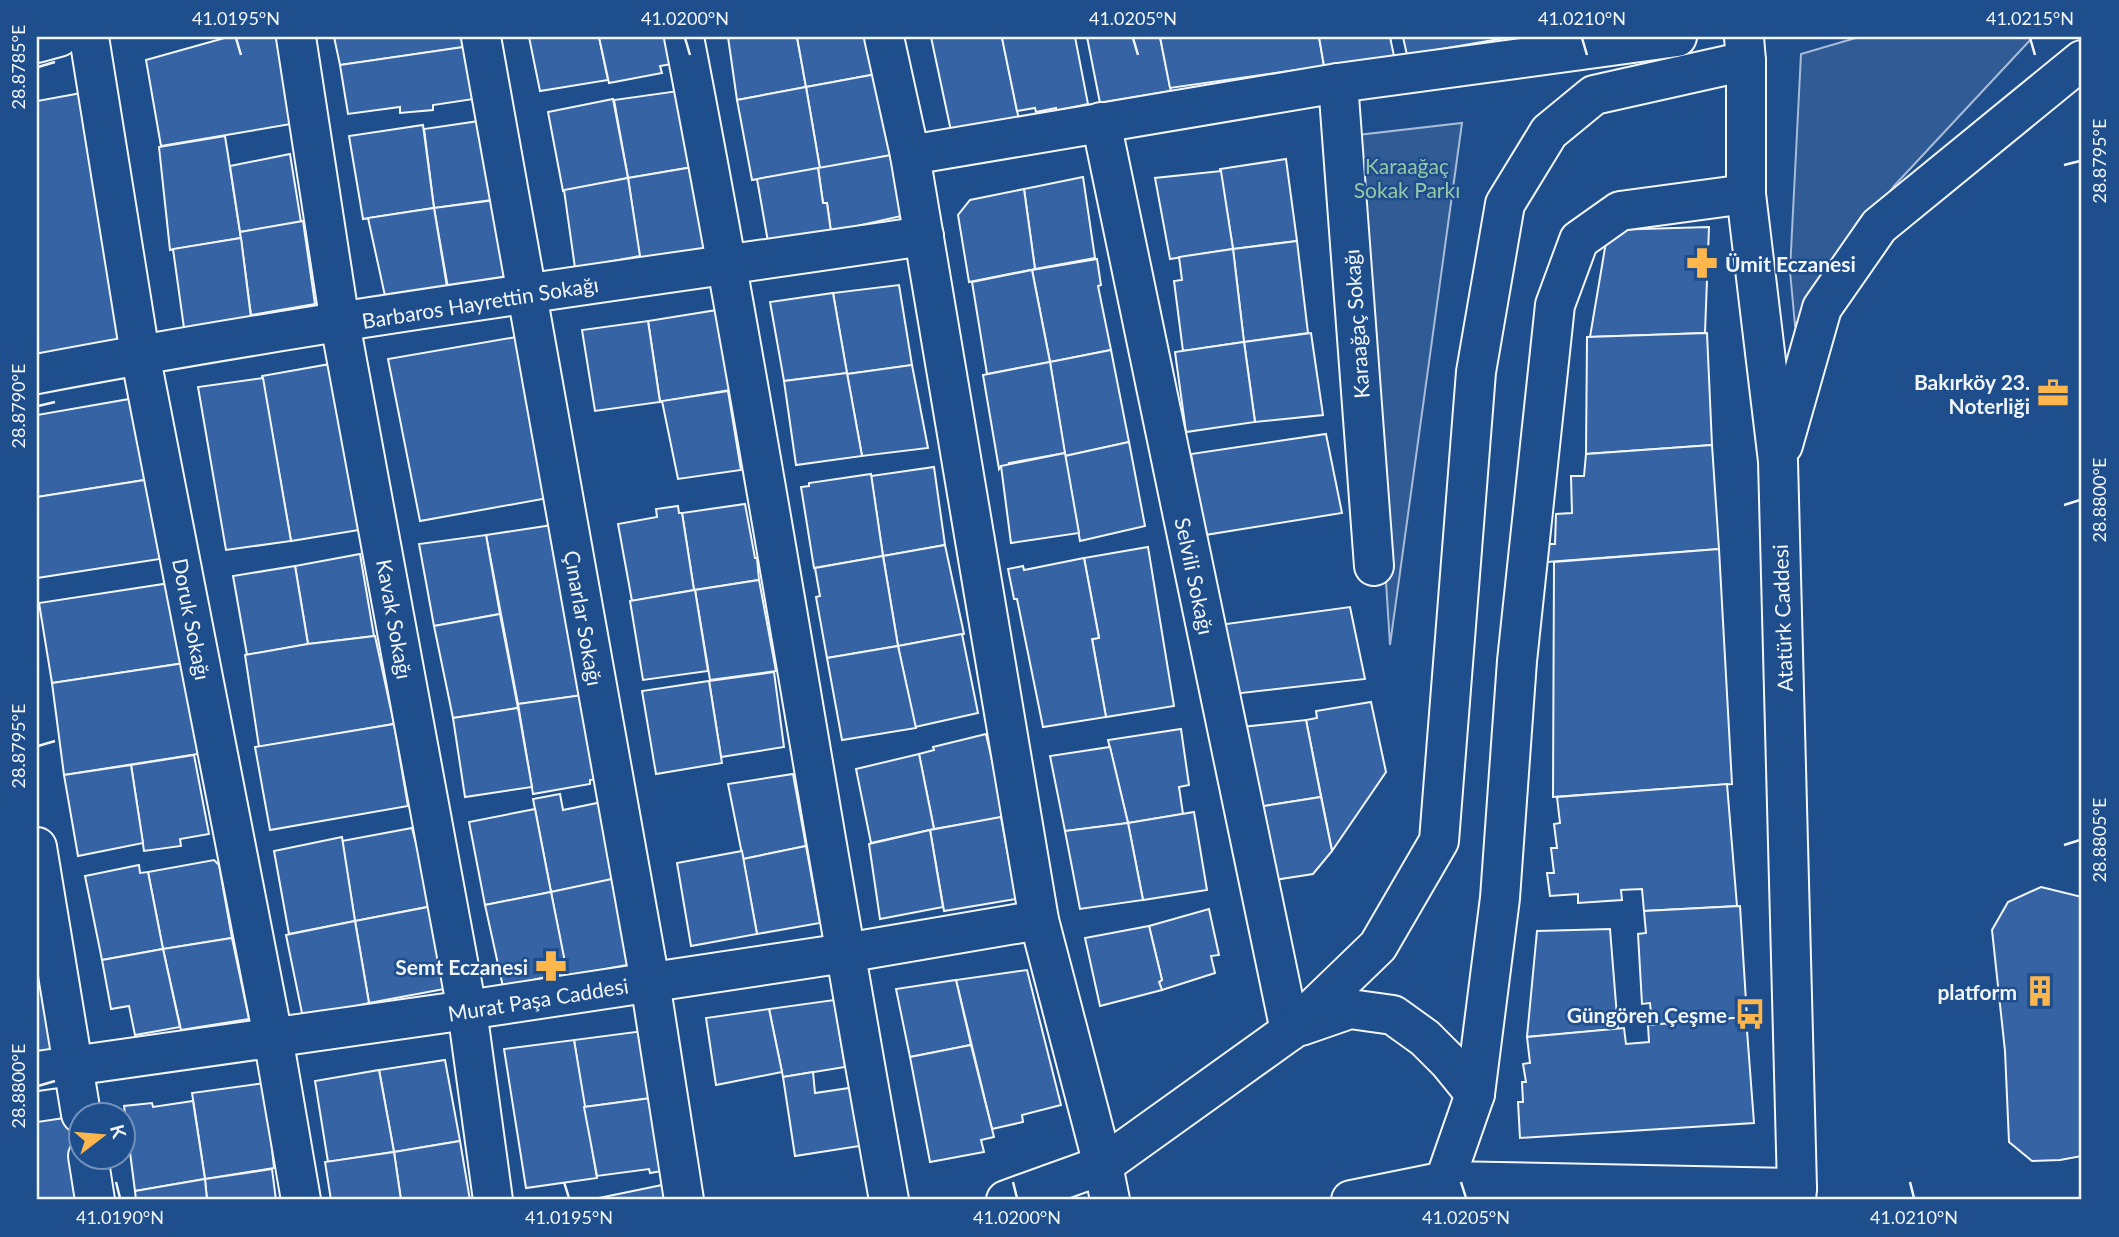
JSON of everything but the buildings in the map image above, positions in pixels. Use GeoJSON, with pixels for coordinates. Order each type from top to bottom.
{"type":"FeatureCollection","features":[{"type":"Feature","properties":{"kind":"street"},"geometry":{"type":"LineString","coordinates":[[37,43],[59,37]]}},
{"type":"Feature","properties":{"kind":"street","name":"Doruk Sokağı"},"geometry":{"type":"LineString","coordinates":[[89,37],[140,354],[273,1037],[301,1200]]}},
{"type":"Feature","properties":{"kind":"street","name":"Kavak Sokağı"},"geometry":{"type":"LineString","coordinates":[[296,37],[340,323],[467,1010],[493,1200]]}},
{"type":"Feature","properties":{"kind":"street","name":"Çınarlar Sokağı"},"geometry":{"type":"LineString","coordinates":[[481,37],[650,982],[684,1200]]}},
{"type":"Feature","properties":{"kind":"street"},"geometry":{"type":"LineString","coordinates":[[684,37],[728,265],[889,1200]]}},
{"type":"Feature","properties":{"kind":"street"},"geometry":{"type":"LineString","coordinates":[[884,37],[910,155],[1039,920],[1106,1183]]}},
{"type":"Feature","properties":{"kind":"street"},"geometry":{"type":"LineString","coordinates":[[910,155],[1338,83],[1677,37]]}},
{"type":"Feature","properties":{"kind":"street"},"geometry":{"type":"LineString","coordinates":[[1006,1200],[1106,1183],[1290,1031],[1378,946],[1439,841],[1476,372],[1504,204],[1549,132],[1594,95],[1745,49]]}},
{"type":"Feature","properties":{"kind":"street","name":"Atatürk Caddesi"},"geometry":{"type":"LineString","coordinates":[[1745,49],[1746,194],[1778,461],[1798,1196]]}},
{"type":"Feature","properties":{"kind":"street"},"geometry":{"type":"LineString","coordinates":[[1778,461],[1822,308],[1879,226],[2082,60]]}},
{"type":"Feature","properties":{"kind":"street","name":"Karaağaç Sokağı"},"geometry":{"type":"LineString","coordinates":[[1338,83],[1374,566]]}},
{"type":"Feature","properties":{"kind":"street","name":"Selvili Sokağı"},"geometry":{"type":"LineString","coordinates":[[1101,122],[1290,1031]]}},
{"type":"Feature","properties":{"kind":"street"},"geometry":{"type":"LineString","coordinates":[[1441,1190],[1475,1094],[1500,898],[1517,661],[1555,304],[1579,240],[1620,211],[1746,194]]}},
{"type":"Feature","properties":{"kind":"street","name":"Barbaros Hayrettin Sokağı"},"geometry":{"type":"LineString","coordinates":[[37,374],[140,354],[924,236]]}},
{"type":"Feature","properties":{"kind":"street"},"geometry":{"type":"LineString","coordinates":[[37,847],[55,1069],[73,1100]]}},
{"type":"Feature","properties":{"kind":"street","name":"Murat Paşa Caddesi"},"geometry":{"type":"LineString","coordinates":[[55,1069],[845,953],[1039,920]]}},
{"type":"Feature","properties":{"kind":"street"},"geometry":{"type":"LineString","coordinates":[[1290,1031],[1350,1009],[1393,1015],[1425,1038],[1475,1094]]}},
{"type":"Feature","properties":{"kind":"street"},"geometry":{"type":"LineString","coordinates":[[90,1170],[95,1200]]}},
{"type":"Feature","properties":{"kind":"street"},"geometry":{"type":"LineString","coordinates":[[1351,1200],[1441,1190],[1798,1196]]}},
{"type":"Feature","properties":{"kind":"shaded area"},"geometry":{"type":"Polygon","coordinates":[[[1859,37],[2033,37],[1894,186],[1795,325],[1790,271],[1801,54],[1859,37]]]}},
{"type":"Feature","properties":{"kind":"shaded area","name":"Karaağaç Sokak Parkı"},"geometry":{"type":"Polygon","coordinates":[[[1462,123],[1390,645],[1358,135],[1462,123]]]}},
{"type":"Feature","properties":{"kind":"place","name":"Ümit Eczanesi"},"geometry":{"type":"Point","coordinates":[1702,263]}},
{"type":"Feature","properties":{"kind":"place","name":"Bakırköy 23. Noterliği"},"geometry":{"type":"Point","coordinates":[2053,393]}},
{"type":"Feature","properties":{"kind":"place","name":"Semt Eczanesi"},"geometry":{"type":"Point","coordinates":[551,966]}},
{"type":"Feature","properties":{"kind":"place","name":"platform"},"geometry":{"type":"Point","coordinates":[2040,991]}},
{"type":"Feature","properties":{"kind":"place","name":"Güngören Çeşme"},"geometry":{"type":"Point","coordinates":[1750,1014]}}]}
